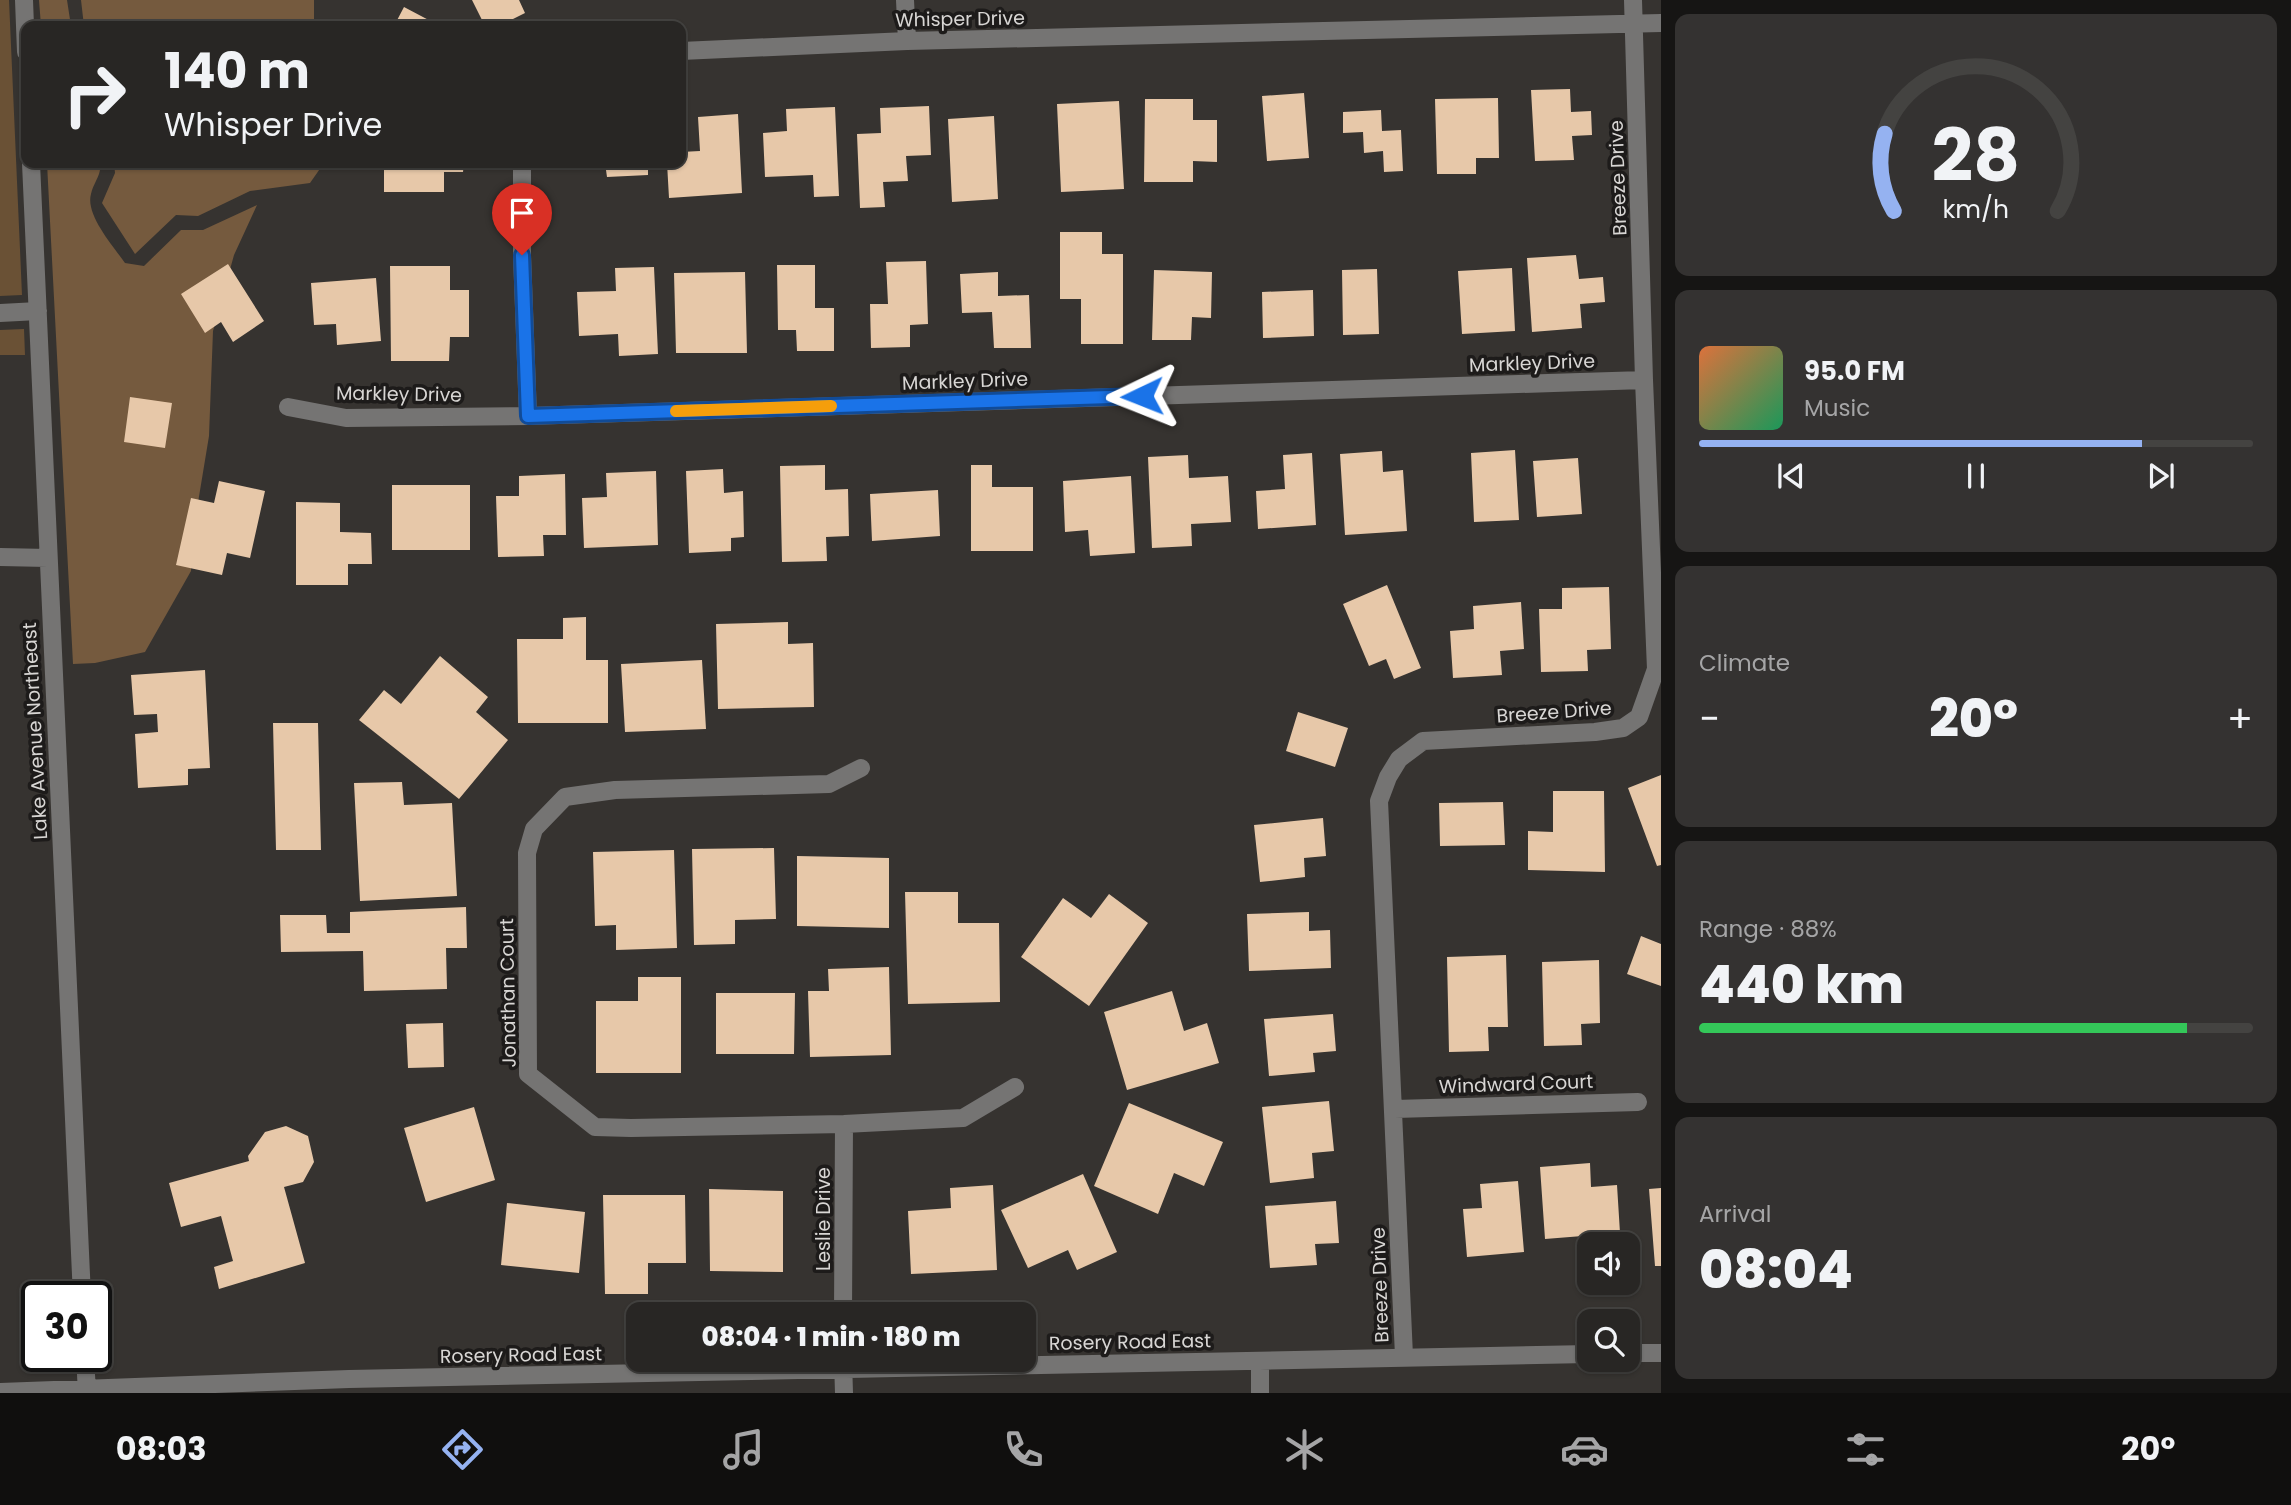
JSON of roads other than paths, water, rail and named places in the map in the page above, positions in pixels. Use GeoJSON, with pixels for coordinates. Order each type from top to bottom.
{"type":"FeatureCollection","features":[{"type":"Feature","properties":{"kind":"street"},"geometry":{"type":"LineString","coordinates":[[24,0],[25,21]]}},
{"type":"Feature","properties":{"kind":"street"},"geometry":{"type":"LineString","coordinates":[[905,0],[907,41]]}},
{"type":"Feature","properties":{"kind":"street","name":"Breeze Drive"},"geometry":{"type":"LineString","coordinates":[[1404,1356],[1395,1109],[1379,801],[1388,777],[1399,759],[1423,741],[1595,732],[1623,728],[1639,717],[1656,669],[1633,0]]}},
{"type":"Feature","properties":{"kind":"street","name":"Whisper Drive"},"geometry":{"type":"LineString","coordinates":[[686,51],[907,41],[1661,23]]}},
{"type":"Feature","properties":{"kind":"street","name":"Lake Avenue Northeast"},"geometry":{"type":"LineString","coordinates":[[31,168],[81,1281]]}},
{"type":"Feature","properties":{"kind":"street"},"geometry":{"type":"LineString","coordinates":[[522,168],[522,255],[528,416]]}},
{"type":"Feature","properties":{"kind":"street"},"geometry":{"type":"LineString","coordinates":[[0,313],[38,311]]}},
{"type":"Feature","properties":{"kind":"street","name":"Markley Drive"},"geometry":{"type":"LineString","coordinates":[[288,407],[346,418],[528,416],[1644,380]]}},
{"type":"Feature","properties":{"kind":"street"},"geometry":{"type":"LineString","coordinates":[[0,557],[48,558]]}},
{"type":"Feature","properties":{"kind":"street","name":"Jonathan Court"},"geometry":{"type":"LineString","coordinates":[[861,768],[829,784],[615,790],[565,797],[534,829],[527,853],[528,1074],[595,1127],[844,1124],[963,1118],[1015,1087]]}},
{"type":"Feature","properties":{"kind":"street","name":"Windward Court"},"geometry":{"type":"LineString","coordinates":[[1395,1109],[1638,1102]]}},
{"type":"Feature","properties":{"kind":"street","name":"Leslie Drive"},"geometry":{"type":"LineString","coordinates":[[843,1302],[844,1124]]}},
{"type":"Feature","properties":{"kind":"street"},"geometry":{"type":"LineString","coordinates":[[1640,1353],[1661,1353]]}},
{"type":"Feature","properties":{"kind":"street","name":"Rosery Road East"},"geometry":{"type":"LineString","coordinates":[[1036,1363],[1577,1354]]}},
{"type":"Feature","properties":{"kind":"street"},"geometry":{"type":"LineString","coordinates":[[1260,1360],[1260,1393]]}},
{"type":"Feature","properties":{"kind":"street","name":"Rosery Road East"},"geometry":{"type":"LineString","coordinates":[[0,1392],[87,1392],[349,1379],[626,1371]]}},
{"type":"Feature","properties":{"kind":"street"},"geometry":{"type":"LineString","coordinates":[[86,1372],[87,1392]]}},
{"type":"Feature","properties":{"kind":"street"},"geometry":{"type":"LineString","coordinates":[[843,1372],[844,1393]]}}]}
